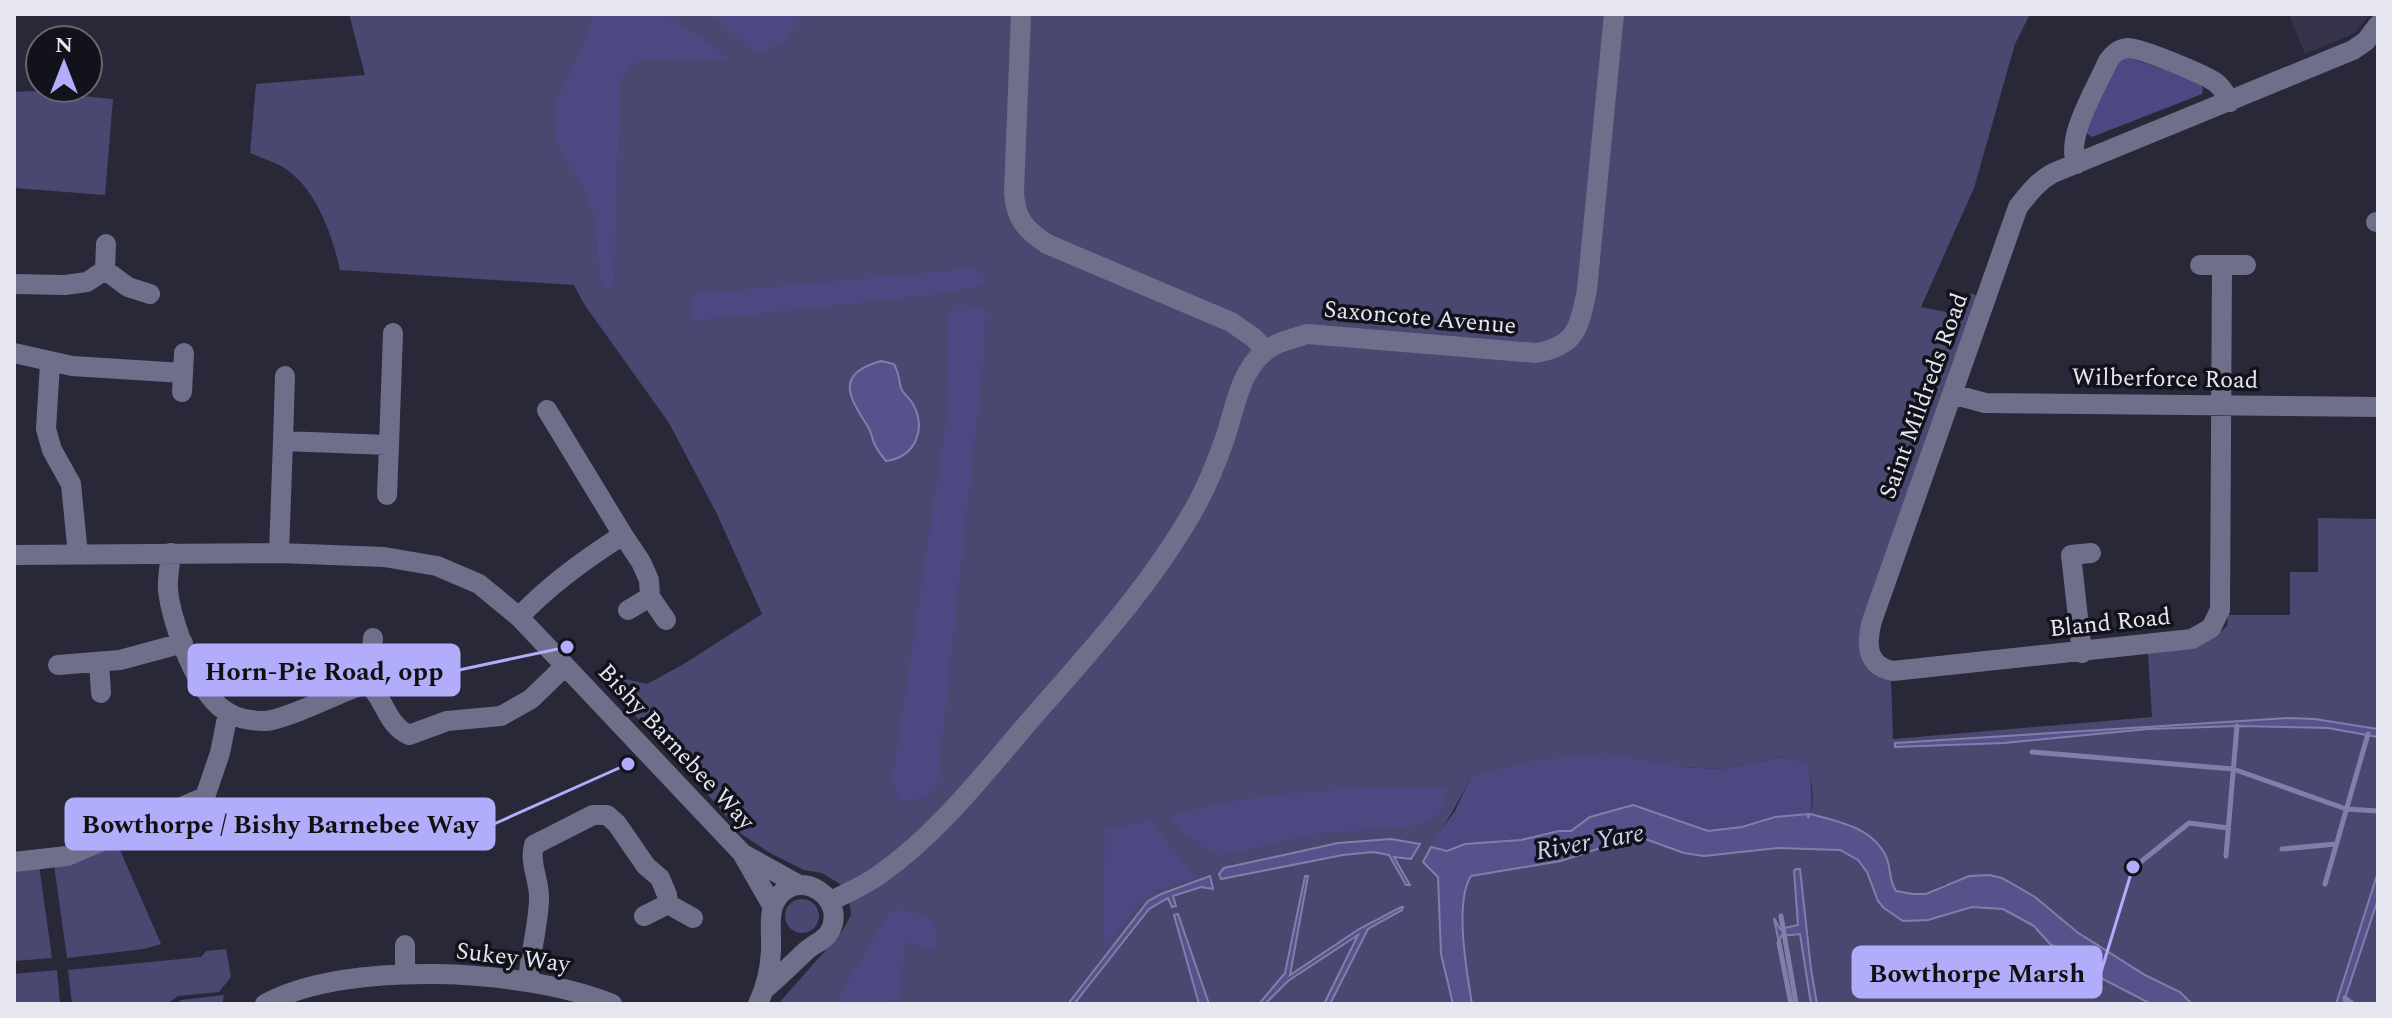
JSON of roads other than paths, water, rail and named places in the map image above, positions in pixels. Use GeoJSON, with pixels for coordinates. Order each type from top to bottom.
{"type":"FeatureCollection","features":[{"type":"Feature","properties":{"kind":"street"},"geometry":{"type":"LineString","coordinates":[[831,901],[876,878],[907,854],[950,812],[1124,612],[1169,551],[1199,500],[1224,442],[1242,385],[1254,361],[1265,350],[1231,322],[1047,244],[1020,220],[1014,192],[1021,14]]}},
{"type":"Feature","properties":{"kind":"street","name":"Saxoncote Avenue"},"geometry":{"type":"LineString","coordinates":[[1265,350],[1307,334],[1536,353],[1556,350],[1572,338],[1580,324],[1587,290],[1614,14]]}},
{"type":"Feature","properties":{"kind":"street","name":"Saint Mildreds Road"},"geometry":{"type":"LineString","coordinates":[[1884,670],[1869,653],[1867,640],[2018,207],[2040,180],[2353,50],[2366,41],[2378,25]]}},
{"type":"Feature","properties":{"kind":"street"},"geometry":{"type":"LineString","coordinates":[[2077,164],[2073,151],[2075,136],[2108,61],[2121,50],[2139,50],[2216,82],[2230,102]]}},
{"type":"Feature","properties":{"kind":"street"},"geometry":{"type":"LineString","coordinates":[[105,270],[106,244]]}},
{"type":"Feature","properties":{"kind":"street"},"geometry":{"type":"LineString","coordinates":[[2200,265],[2246,265]]}},
{"type":"Feature","properties":{"kind":"street","name":"Bland Road"},"geometry":{"type":"LineString","coordinates":[[1884,670],[2082,653],[2192,639],[2211,628],[2220,610],[2222,265]]}},
{"type":"Feature","properties":{"kind":"street"},"geometry":{"type":"LineString","coordinates":[[14,284],[87,282],[105,270]]}},
{"type":"Feature","properties":{"kind":"street"},"geometry":{"type":"LineString","coordinates":[[105,270],[128,287],[150,294]]}},
{"type":"Feature","properties":{"kind":"street"},"geometry":{"type":"LineString","coordinates":[[387,495],[393,333]]}},
{"type":"Feature","properties":{"kind":"street"},"geometry":{"type":"LineString","coordinates":[[14,353],[50,363],[183,373]]}},
{"type":"Feature","properties":{"kind":"street"},"geometry":{"type":"LineString","coordinates":[[50,363],[46,429],[52,450],[71,484],[78,555]]}},
{"type":"Feature","properties":{"kind":"street"},"geometry":{"type":"LineString","coordinates":[[279,553],[285,376]]}},
{"type":"Feature","properties":{"kind":"street","name":"Wilberforce Road"},"geometry":{"type":"LineString","coordinates":[[1952,394],[1985,403],[2378,407]]}},
{"type":"Feature","properties":{"kind":"street"},"geometry":{"type":"LineString","coordinates":[[547,410],[641,562],[649,580],[650,597],[666,620]]}},
{"type":"Feature","properties":{"kind":"street"},"geometry":{"type":"LineString","coordinates":[[283,441],[389,445]]}},
{"type":"Feature","properties":{"kind":"street"},"geometry":{"type":"LineString","coordinates":[[519,617],[543,592],[585,559],[623,535]]}},
{"type":"Feature","properties":{"kind":"street"},"geometry":{"type":"LineString","coordinates":[[171,553],[167,586],[183,643],[202,686],[228,713],[242,718],[269,720],[369,685]]}},
{"type":"Feature","properties":{"kind":"street","name":"Bishy Barnebee Way"},"geometry":{"type":"LineString","coordinates":[[14,555],[351,554],[437,566],[479,584],[519,617],[742,853],[799,885]]}},
{"type":"Feature","properties":{"kind":"street"},"geometry":{"type":"LineString","coordinates":[[2072,555],[2082,653]]}},
{"type":"Feature","properties":{"kind":"street"},"geometry":{"type":"LineString","coordinates":[[628,610],[650,597]]}},
{"type":"Feature","properties":{"kind":"street"},"geometry":{"type":"LineString","coordinates":[[369,685],[373,638]]}},
{"type":"Feature","properties":{"kind":"street"},"geometry":{"type":"LineString","coordinates":[[58,665],[120,660],[183,643]]}},
{"type":"Feature","properties":{"kind":"street"},"geometry":{"type":"LineString","coordinates":[[99,662],[101,693]]}},
{"type":"Feature","properties":{"kind":"street"},"geometry":{"type":"LineString","coordinates":[[369,685],[378,693],[390,721],[409,740],[447,721],[501,716],[531,699],[564,667]]}},
{"type":"Feature","properties":{"kind":"street"},"geometry":{"type":"LineString","coordinates":[[14,862],[81,852],[205,797],[220,753],[228,713]]}},
{"type":"Feature","properties":{"kind":"street"},"geometry":{"type":"LineString","coordinates":[[528,981],[539,901],[538,882],[531,859],[534,845],[545,838],[570,829],[593,815],[607,815],[617,824],[646,866],[660,878],[668,904]]}},
{"type":"Feature","properties":{"kind":"street","name":"Bishy Barnebee Way"},"geometry":{"type":"LineString","coordinates":[[742,853],[772,914]]}},
{"type":"Feature","properties":{"kind":"street"},"geometry":{"type":"LineString","coordinates":[[799,885],[812,886],[831,901],[834,916],[831,931],[762,996],[771,952],[772,914],[784,891],[799,885]]}},
{"type":"Feature","properties":{"kind":"street"},"geometry":{"type":"LineString","coordinates":[[644,916],[668,904]]}},
{"type":"Feature","properties":{"kind":"street"},"geometry":{"type":"LineString","coordinates":[[668,904],[693,918]]}},
{"type":"Feature","properties":{"kind":"street"},"geometry":{"type":"LineString","coordinates":[[772,914],[776,932],[787,943],[811,947]]}},
{"type":"Feature","properties":{"kind":"street"},"geometry":{"type":"LineString","coordinates":[[405,945],[405,974]]}},
{"type":"Feature","properties":{"kind":"street","name":"Sukey Way"},"geometry":{"type":"LineString","coordinates":[[265,1004],[337,981],[405,974],[528,981],[609,1003]]}},
{"type":"Feature","properties":{"kind":"water"},"geometry":{"type":"Polygon","coordinates":[[[881,361],[894,364],[901,388],[913,404],[919,423],[916,441],[911,448],[886,461],[855,406],[850,388],[856,373],[881,361]]]}},
{"type":"Feature","properties":{"kind":"water"},"geometry":{"type":"Polygon","coordinates":[[[2289,718],[2378,729],[2378,737],[2328,728],[2237,726],[2148,729],[2004,743],[1895,747],[1895,743],[2289,718]]]}},
{"type":"Feature","properties":{"kind":"water","name":"River Yare"},"geometry":{"type":"Polygon","coordinates":[[[1633,805],[1708,831],[1742,827],[1775,817],[1808,814],[1808,818],[1810,814],[1844,823],[1865,833],[1881,848],[1896,891],[1926,894],[1969,876],[2002,878],[2035,897],[2077,932],[2145,975],[2180,992],[2192,1004],[2151,1004],[2095,975],[2061,948],[2051,945],[2034,926],[2003,909],[1972,907],[1928,920],[1903,921],[1878,901],[1867,872],[1858,860],[1840,850],[1778,848],[1704,856],[1684,853],[1637,836],[1561,861],[1471,876],[1463,903],[1463,920],[1472,1004],[1453,1004],[1441,954],[1438,877],[1423,862],[1431,847],[1447,851],[1465,844],[1521,840],[1571,831],[1590,817],[1633,805]]]}},
{"type":"Feature","properties":{"kind":"water"},"geometry":{"type":"Polygon","coordinates":[[[1391,839],[1420,844],[1411,859],[1394,857],[1410,885],[1406,885],[1389,855],[1373,852],[1221,879],[1219,874],[1224,868],[1338,843],[1391,839]]]}},
{"type":"Feature","properties":{"kind":"water"},"geometry":{"type":"Polygon","coordinates":[[[1796,869],[1800,869],[1817,1004],[1811,1004],[1800,934],[1781,936],[1779,943],[1774,918],[1780,929],[1798,925],[1796,869]]]}},
{"type":"Feature","properties":{"kind":"water"},"geometry":{"type":"Polygon","coordinates":[[[2378,872],[2378,899],[2343,1004],[2336,1004],[2378,872]]]}},
{"type":"Feature","properties":{"kind":"water"},"geometry":{"type":"Polygon","coordinates":[[[1210,876],[1213,889],[1201,887],[1173,896],[1176,906],[1172,907],[1168,898],[1149,909],[1074,1004],[1068,1004],[1148,901],[1210,876]]]}},
{"type":"Feature","properties":{"kind":"water"},"geometry":{"type":"Polygon","coordinates":[[[1305,876],[1308,876],[1290,975],[1359,929],[1403,907],[1402,910],[1368,929],[1330,1004],[1324,1004],[1358,935],[1288,981],[1265,1004],[1259,1004],[1285,973],[1305,876]]]}},
{"type":"Feature","properties":{"kind":"water"},"geometry":{"type":"Polygon","coordinates":[[[1178,914],[1209,1004],[1199,1004],[1174,915],[1178,914]]]}},
{"type":"Feature","properties":{"kind":"waterway"},"geometry":{"type":"LineString","coordinates":[[2226,856],[2237,726]]}},
{"type":"Feature","properties":{"kind":"waterway"},"geometry":{"type":"LineString","coordinates":[[2325,884],[2368,734]]}},
{"type":"Feature","properties":{"kind":"waterway"},"geometry":{"type":"LineString","coordinates":[[2032,752],[2233,769],[2346,809],[2378,811]]}},
{"type":"Feature","properties":{"kind":"waterway"},"geometry":{"type":"LineString","coordinates":[[2132,869],[2189,823],[2228,828]]}},
{"type":"Feature","properties":{"kind":"waterway"},"geometry":{"type":"LineString","coordinates":[[2282,849],[2336,844]]}},
{"type":"Feature","properties":{"kind":"waterway"},"geometry":{"type":"LineString","coordinates":[[1781,916],[1796,1003]]}},
{"type":"Feature","properties":{"kind":"waterway"},"geometry":{"type":"LineString","coordinates":[[1779,943],[1791,1004]]}},
{"type":"Feature","properties":{"kind":"waterway"},"geometry":{"type":"LineString","coordinates":[[2345,998],[2353,1004]]}},
{"type":"Feature","properties":{"kind":"place","name":"Horn-Pie Road, opp"},"geometry":{"type":"Point","coordinates":[567,647]}},
{"type":"Feature","properties":{"kind":"place","name":"Bowthorpe / Bishy Barnebee Way"},"geometry":{"type":"Point","coordinates":[628,764]}},
{"type":"Feature","properties":{"kind":"place","name":"Bowthorpe Marsh"},"geometry":{"type":"Point","coordinates":[2133,867]}}]}
